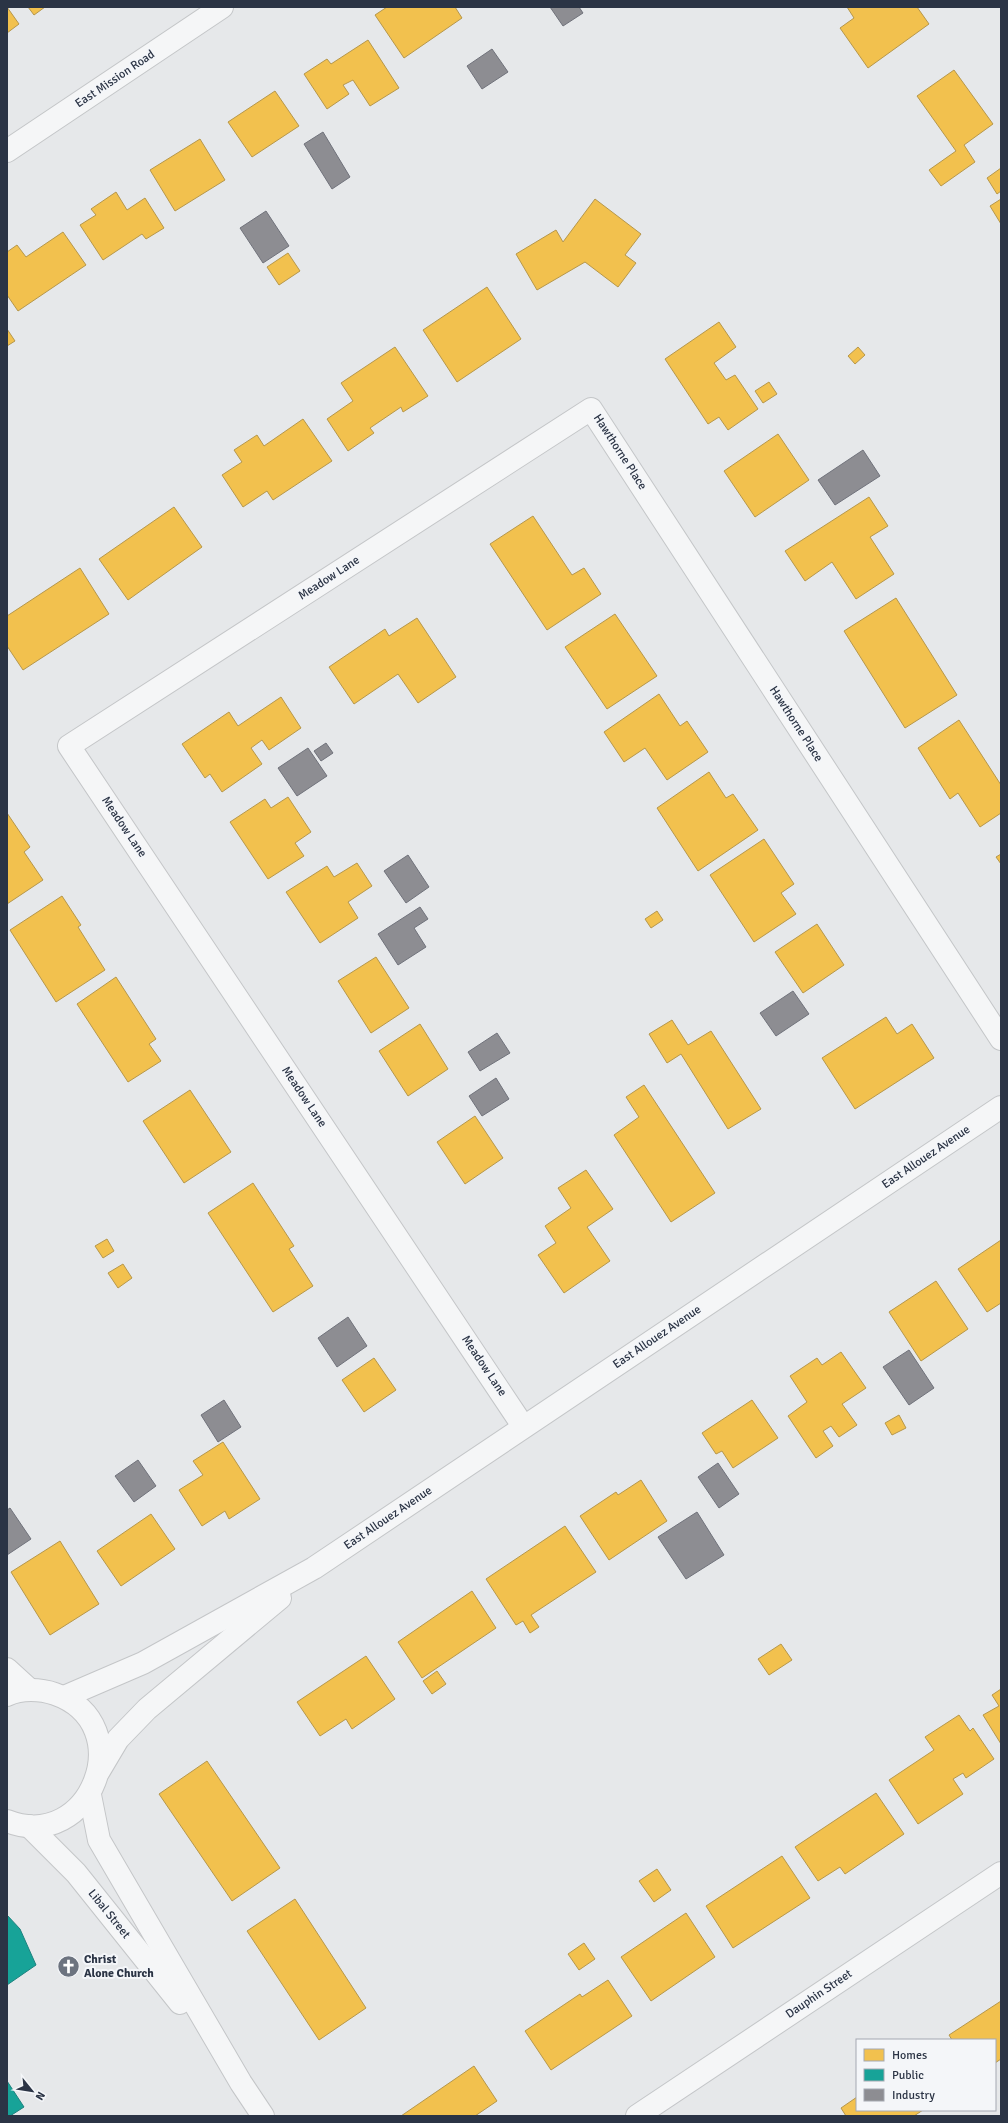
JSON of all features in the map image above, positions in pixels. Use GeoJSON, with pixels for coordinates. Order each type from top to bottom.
{"type":"FeatureCollection","features":[{"type":"Feature","properties":{"kind":"street","name":"East Mission Road"},"geometry":{"type":"LineString","coordinates":[[7,151],[222,7]]}},
{"type":"Feature","properties":{"kind":"street","name":"Hawthorne Place"},"geometry":{"type":"LineString","coordinates":[[591,409],[1001,1039]]}},
{"type":"Feature","properties":{"kind":"street","name":"Meadow Lane"},"geometry":{"type":"LineString","coordinates":[[524,1426],[69,746],[591,409]]}},
{"type":"Feature","properties":{"kind":"street","name":"East Allouez Avenue"},"geometry":{"type":"LineString","coordinates":[[64,1697],[143,1664],[314,1568],[1001,1107]]}},
{"type":"Feature","properties":{"kind":"street","name":"East Allouez Avenue"},"geometry":{"type":"LineString","coordinates":[[99,1771],[118,1739],[147,1709],[314,1568]]}},
{"type":"Feature","properties":{"kind":"street"},"geometry":{"type":"LineString","coordinates":[[7,1669],[30,1690]]}},
{"type":"Feature","properties":{"kind":"street"},"geometry":{"type":"LineString","coordinates":[[7,1695],[30,1690],[48,1691],[64,1697],[82,1710],[94,1729],[100,1749],[99,1771],[90,1795],[73,1812],[52,1823],[29,1826],[7,1821]]}},
{"type":"Feature","properties":{"kind":"street","name":"Libal Street"},"geometry":{"type":"LineString","coordinates":[[90,1795],[99,1840],[241,2083],[263,2116]]}},
{"type":"Feature","properties":{"kind":"street","name":"Libal Street"},"geometry":{"type":"LineString","coordinates":[[29,1826],[76,1873],[162,1979],[241,2083]]}},
{"type":"Feature","properties":{"kind":"street","name":"Dauphin Street"},"geometry":{"type":"LineString","coordinates":[[637,2116],[1001,1873]]}},
{"type":"Feature","properties":{"kind":"building: Homes"},"geometry":{"type":"Polygon","coordinates":[[[7,7],[19,24],[7,33],[7,7]]]}},
{"type":"Feature","properties":{"kind":"building: Homes"},"geometry":{"type":"Polygon","coordinates":[[[28,7],[45,7],[34,15],[28,7]]]}},
{"type":"Feature","properties":{"kind":"building: Homes"},"geometry":{"type":"Polygon","coordinates":[[[387,7],[455,7],[462,18],[404,58],[375,15],[387,7]]]}},
{"type":"Feature","properties":{"kind":"building: Homes"},"geometry":{"type":"Polygon","coordinates":[[[847,7],[917,7],[929,24],[868,68],[840,28],[854,18],[847,7]]]}},
{"type":"Feature","properties":{"kind":"building: Homes"},"geometry":{"type":"Polygon","coordinates":[[[368,40],[399,88],[370,106],[353,80],[343,85],[349,94],[327,109],[304,74],[327,59],[331,64],[368,40]]]}},
{"type":"Feature","properties":{"kind":"building: Homes"},"geometry":{"type":"Polygon","coordinates":[[[954,70],[993,124],[964,145],[975,162],[941,186],[929,170],[956,151],[917,96],[954,70]]]}},
{"type":"Feature","properties":{"kind":"building: Homes"},"geometry":{"type":"Polygon","coordinates":[[[275,91],[299,126],[252,157],[228,122],[275,91]]]}},
{"type":"Feature","properties":{"kind":"building: Homes"},"geometry":{"type":"Polygon","coordinates":[[[200,139],[225,180],[175,211],[150,170],[200,139]]]}},
{"type":"Feature","properties":{"kind":"building: Homes"},"geometry":{"type":"Polygon","coordinates":[[[1001,168],[1001,191],[997,194],[987,178],[1001,168]]]}},
{"type":"Feature","properties":{"kind":"building: Homes"},"geometry":{"type":"Polygon","coordinates":[[[116,192],[127,210],[145,198],[164,228],[146,239],[142,234],[103,260],[80,225],[96,215],[91,209],[116,192]]]}},
{"type":"Feature","properties":{"kind":"building: Homes"},"geometry":{"type":"Polygon","coordinates":[[[595,199],[641,234],[625,255],[636,263],[618,287],[585,262],[537,290],[516,254],[556,230],[563,242],[595,199]]]}},
{"type":"Feature","properties":{"kind":"building: Homes"},"geometry":{"type":"Polygon","coordinates":[[[1001,199],[1001,224],[990,206],[1001,199]]]}},
{"type":"Feature","properties":{"kind":"building: Homes"},"geometry":{"type":"Polygon","coordinates":[[[63,232],[86,265],[18,311],[7,295],[7,252],[17,245],[26,257],[63,232]]]}},
{"type":"Feature","properties":{"kind":"building: Homes"},"geometry":{"type":"Polygon","coordinates":[[[288,253],[300,271],[279,285],[267,267],[288,253]]]}},
{"type":"Feature","properties":{"kind":"building: Homes"},"geometry":{"type":"Polygon","coordinates":[[[487,287],[521,339],[457,382],[423,330],[487,287]]]}},
{"type":"Feature","properties":{"kind":"building: Homes"},"geometry":{"type":"Polygon","coordinates":[[[719,322],[736,347],[714,363],[726,380],[735,375],[758,409],[728,430],[719,417],[708,424],[665,359],[719,322]]]}},
{"type":"Feature","properties":{"kind":"building: Homes"},"geometry":{"type":"Polygon","coordinates":[[[7,329],[15,341],[7,346],[7,329]]]}},
{"type":"Feature","properties":{"kind":"building: Homes"},"geometry":{"type":"Polygon","coordinates":[[[395,347],[428,396],[403,412],[401,407],[370,428],[374,433],[348,451],[327,419],[353,401],[341,383],[395,347]]]}},
{"type":"Feature","properties":{"kind":"building: Homes"},"geometry":{"type":"Polygon","coordinates":[[[858,347],[865,355],[855,364],[848,356],[858,347]]]}},
{"type":"Feature","properties":{"kind":"building: Homes"},"geometry":{"type":"Polygon","coordinates":[[[769,382],[777,394],[763,403],[755,391],[769,382]]]}},
{"type":"Feature","properties":{"kind":"building: Homes"},"geometry":{"type":"Polygon","coordinates":[[[303,419],[332,461],[273,500],[267,491],[243,507],[222,475],[242,462],[234,450],[257,435],[264,446],[303,419]]]}},
{"type":"Feature","properties":{"kind":"building: Homes"},"geometry":{"type":"Polygon","coordinates":[[[778,434],[809,480],[755,517],[724,471],[778,434]]]}},
{"type":"Feature","properties":{"kind":"building: Homes"},"geometry":{"type":"Polygon","coordinates":[[[869,497],[888,526],[870,537],[894,574],[856,599],[832,562],[805,581],[785,551],[869,497]]]}},
{"type":"Feature","properties":{"kind":"building: Homes"},"geometry":{"type":"Polygon","coordinates":[[[174,507],[202,547],[128,600],[99,559],[174,507]]]}},
{"type":"Feature","properties":{"kind":"building: Homes"},"geometry":{"type":"Polygon","coordinates":[[[533,516],[572,575],[584,568],[601,594],[547,630],[490,544],[533,516]]]}},
{"type":"Feature","properties":{"kind":"building: Homes"},"geometry":{"type":"Polygon","coordinates":[[[80,568],[109,614],[23,670],[7,646],[7,616],[80,568]]]}},
{"type":"Feature","properties":{"kind":"building: Homes"},"geometry":{"type":"Polygon","coordinates":[[[896,598],[957,695],[905,728],[844,631],[896,598]]]}},
{"type":"Feature","properties":{"kind":"building: Homes"},"geometry":{"type":"Polygon","coordinates":[[[615,614],[657,676],[607,709],[565,647],[615,614]]]}},
{"type":"Feature","properties":{"kind":"building: Homes"},"geometry":{"type":"Polygon","coordinates":[[[417,618],[456,677],[418,703],[398,674],[354,704],[329,667],[385,629],[389,636],[417,618]]]}},
{"type":"Feature","properties":{"kind":"building: Homes"},"geometry":{"type":"Polygon","coordinates":[[[659,694],[680,726],[687,721],[708,752],[667,780],[645,748],[624,762],[604,732],[659,694]]]}},
{"type":"Feature","properties":{"kind":"building: Homes"},"geometry":{"type":"Polygon","coordinates":[[[281,697],[301,728],[269,750],[262,740],[251,748],[262,764],[222,792],[210,774],[205,778],[182,744],[229,712],[238,726],[281,697]]]}},
{"type":"Feature","properties":{"kind":"building: Homes"},"geometry":{"type":"Polygon","coordinates":[[[959,720],[1001,785],[1001,813],[980,827],[958,793],[950,799],[918,748],[959,720]]]}},
{"type":"Feature","properties":{"kind":"building: Homes"},"geometry":{"type":"Polygon","coordinates":[[[709,772],[726,798],[733,794],[758,830],[698,871],[657,808],[709,772]]]}},
{"type":"Feature","properties":{"kind":"building: Homes"},"geometry":{"type":"Polygon","coordinates":[[[288,797],[311,832],[295,843],[304,856],[268,879],[230,822],[265,799],[271,808],[288,797]]]}},
{"type":"Feature","properties":{"kind":"building: Homes"},"geometry":{"type":"Polygon","coordinates":[[[7,813],[30,847],[24,852],[43,880],[7,904],[7,813]]]}},
{"type":"Feature","properties":{"kind":"building: Homes"},"geometry":{"type":"Polygon","coordinates":[[[764,839],[794,884],[781,893],[796,914],[754,942],[710,875],[764,839]]]}},
{"type":"Feature","properties":{"kind":"building: Homes"},"geometry":{"type":"Polygon","coordinates":[[[1001,854],[1001,864],[996,857],[1001,854]]]}},
{"type":"Feature","properties":{"kind":"building: Homes"},"geometry":{"type":"Polygon","coordinates":[[[357,863],[372,886],[348,902],[358,918],[320,943],[286,892],[327,866],[334,877],[357,863]]]}},
{"type":"Feature","properties":{"kind":"building: Homes"},"geometry":{"type":"Polygon","coordinates":[[[62,896],[81,925],[78,927],[105,970],[56,1002],[10,930],[62,896]]]}},
{"type":"Feature","properties":{"kind":"building: Homes"},"geometry":{"type":"Polygon","coordinates":[[[657,911],[663,920],[651,928],[645,919],[657,911]]]}},
{"type":"Feature","properties":{"kind":"building: Homes"},"geometry":{"type":"Polygon","coordinates":[[[817,924],[844,965],[803,993],[775,952],[817,924]]]}},
{"type":"Feature","properties":{"kind":"building: Homes"},"geometry":{"type":"Polygon","coordinates":[[[376,957],[409,1008],[371,1033],[338,981],[376,957]]]}},
{"type":"Feature","properties":{"kind":"building: Homes"},"geometry":{"type":"Polygon","coordinates":[[[116,977],[156,1039],[149,1044],[161,1061],[128,1082],[77,1004],[116,977]]]}},
{"type":"Feature","properties":{"kind":"building: Homes"},"geometry":{"type":"Polygon","coordinates":[[[886,1017],[897,1034],[912,1024],[934,1058],[855,1109],[822,1058],[886,1017]]]}},
{"type":"Feature","properties":{"kind":"building: Homes"},"geometry":{"type":"Polygon","coordinates":[[[672,1020],[688,1045],[711,1031],[761,1109],[728,1129],[681,1054],[667,1063],[649,1034],[672,1020]]]}},
{"type":"Feature","properties":{"kind":"building: Homes"},"geometry":{"type":"Polygon","coordinates":[[[420,1024],[448,1069],[408,1096],[379,1051],[420,1024]]]}},
{"type":"Feature","properties":{"kind":"building: Homes"},"geometry":{"type":"Polygon","coordinates":[[[644,1085],[715,1193],[671,1222],[614,1135],[639,1117],[626,1097],[644,1085]]]}},
{"type":"Feature","properties":{"kind":"building: Homes"},"geometry":{"type":"Polygon","coordinates":[[[190,1090],[231,1152],[184,1183],[143,1121],[190,1090]]]}},
{"type":"Feature","properties":{"kind":"building: Homes"},"geometry":{"type":"Polygon","coordinates":[[[475,1116],[503,1158],[465,1184],[437,1142],[475,1116]]]}},
{"type":"Feature","properties":{"kind":"building: Homes"},"geometry":{"type":"Polygon","coordinates":[[[586,1170],[613,1209],[587,1227],[610,1261],[564,1293],[538,1255],[556,1243],[545,1226],[571,1208],[558,1188],[586,1170]]]}},
{"type":"Feature","properties":{"kind":"building: Homes"},"geometry":{"type":"Polygon","coordinates":[[[253,1183],[294,1246],[289,1249],[313,1286],[273,1312],[208,1213],[253,1183]]]}},
{"type":"Feature","properties":{"kind":"building: Homes"},"geometry":{"type":"Polygon","coordinates":[[[107,1239],[114,1251],[103,1258],[95,1246],[107,1239]]]}},
{"type":"Feature","properties":{"kind":"building: Homes"},"geometry":{"type":"Polygon","coordinates":[[[1001,1240],[1001,1303],[987,1312],[958,1269],[1001,1240]]]}},
{"type":"Feature","properties":{"kind":"building: Homes"},"geometry":{"type":"Polygon","coordinates":[[[123,1264],[132,1278],[118,1288],[108,1273],[123,1264]]]}},
{"type":"Feature","properties":{"kind":"building: Homes"},"geometry":{"type":"Polygon","coordinates":[[[936,1281],[968,1329],[921,1361],[889,1312],[936,1281]]]}},
{"type":"Feature","properties":{"kind":"building: Homes"},"geometry":{"type":"Polygon","coordinates":[[[841,1352],[866,1388],[842,1404],[857,1425],[839,1437],[831,1426],[823,1431],[833,1446],[816,1458],[788,1416],[807,1402],[790,1376],[817,1358],[822,1365],[841,1352]]]}},
{"type":"Feature","properties":{"kind":"building: Homes"},"geometry":{"type":"Polygon","coordinates":[[[374,1358],[396,1390],[364,1412],[342,1380],[374,1358]]]}},
{"type":"Feature","properties":{"kind":"building: Homes"},"geometry":{"type":"Polygon","coordinates":[[[752,1400],[778,1438],[733,1468],[722,1451],[716,1454],[702,1433],[752,1400]]]}},
{"type":"Feature","properties":{"kind":"building: Homes"},"geometry":{"type":"Polygon","coordinates":[[[899,1415],[906,1428],[892,1435],[885,1423],[899,1415]]]}},
{"type":"Feature","properties":{"kind":"building: Homes"},"geometry":{"type":"Polygon","coordinates":[[[223,1442],[260,1499],[229,1519],[225,1511],[202,1526],[179,1490],[203,1475],[193,1461],[223,1442]]]}},
{"type":"Feature","properties":{"kind":"building: Homes"},"geometry":{"type":"Polygon","coordinates":[[[641,1480],[667,1521],[609,1560],[580,1516],[616,1492],[618,1495],[641,1480]]]}},
{"type":"Feature","properties":{"kind":"building: Homes"},"geometry":{"type":"Polygon","coordinates":[[[151,1514],[175,1549],[121,1586],[97,1551],[151,1514]]]}},
{"type":"Feature","properties":{"kind":"building: Homes"},"geometry":{"type":"Polygon","coordinates":[[[565,1526],[596,1572],[531,1615],[539,1627],[530,1633],[523,1621],[516,1625],[486,1579],[565,1526]]]}},
{"type":"Feature","properties":{"kind":"building: Homes"},"geometry":{"type":"Polygon","coordinates":[[[60,1541],[99,1604],[50,1635],[11,1572],[60,1541]]]}},
{"type":"Feature","properties":{"kind":"building: Homes"},"geometry":{"type":"Polygon","coordinates":[[[472,1591],[496,1628],[422,1678],[398,1642],[472,1591]]]}},
{"type":"Feature","properties":{"kind":"building: Homes"},"geometry":{"type":"Polygon","coordinates":[[[781,1644],[792,1660],[769,1675],[758,1659],[781,1644]]]}},
{"type":"Feature","properties":{"kind":"building: Homes"},"geometry":{"type":"Polygon","coordinates":[[[366,1656],[395,1699],[352,1729],[346,1719],[320,1736],[297,1702],[366,1656]]]}},
{"type":"Feature","properties":{"kind":"building: Homes"},"geometry":{"type":"Polygon","coordinates":[[[437,1671],[446,1684],[432,1694],[423,1681],[437,1671]]]}},
{"type":"Feature","properties":{"kind":"building: Homes"},"geometry":{"type":"Polygon","coordinates":[[[1001,1689],[1001,1744],[983,1715],[999,1706],[992,1695],[1001,1689]]]}},
{"type":"Feature","properties":{"kind":"building: Homes"},"geometry":{"type":"Polygon","coordinates":[[[959,1715],[970,1731],[973,1728],[994,1759],[966,1778],[963,1773],[953,1779],[963,1794],[918,1824],[889,1780],[934,1750],[925,1737],[959,1715]]]}},
{"type":"Feature","properties":{"kind":"building: Homes"},"geometry":{"type":"Polygon","coordinates":[[[207,1761],[280,1868],[232,1901],[159,1794],[207,1761]]]}},
{"type":"Feature","properties":{"kind":"building: Homes"},"geometry":{"type":"Polygon","coordinates":[[[876,1793],[904,1834],[845,1874],[840,1867],[818,1881],[795,1847],[876,1793]]]}},
{"type":"Feature","properties":{"kind":"building: Homes"},"geometry":{"type":"Polygon","coordinates":[[[782,1856],[810,1898],[733,1948],[706,1906],[782,1856]]]}},
{"type":"Feature","properties":{"kind":"building: Homes"},"geometry":{"type":"Polygon","coordinates":[[[657,1869],[671,1890],[654,1902],[639,1881],[657,1869]]]}},
{"type":"Feature","properties":{"kind":"building: Homes"},"geometry":{"type":"Polygon","coordinates":[[[295,1899],[366,2008],[319,2040],[247,1931],[295,1899]]]}},
{"type":"Feature","properties":{"kind":"building: Homes"},"geometry":{"type":"Polygon","coordinates":[[[686,1913],[715,1957],[651,2001],[621,1957],[686,1913]]]}},
{"type":"Feature","properties":{"kind":"building: Homes"},"geometry":{"type":"Polygon","coordinates":[[[584,1943],[595,1959],[579,1970],[568,1954],[584,1943]]]}},
{"type":"Feature","properties":{"kind":"building: Homes"},"geometry":{"type":"Polygon","coordinates":[[[608,1980],[632,2016],[551,2070],[525,2031],[580,1994],[582,1997],[608,1980]]]}},
{"type":"Feature","properties":{"kind":"building: Homes"},"geometry":{"type":"Polygon","coordinates":[[[1001,2001],[1001,2059],[996,2062],[996,2039],[951,2039],[949,2035],[1001,2001]]]}},
{"type":"Feature","properties":{"kind":"building: Homes"},"geometry":{"type":"Polygon","coordinates":[[[474,2066],[497,2101],[475,2116],[401,2116],[474,2066]]]}},
{"type":"Feature","properties":{"kind":"building: Homes"},"geometry":{"type":"Polygon","coordinates":[[[856,2098],[856,2111],[922,2111],[914,2116],[846,2116],[841,2108],[856,2098]]]}},
{"type":"Feature","properties":{"kind":"building: Public"},"geometry":{"type":"Polygon","coordinates":[[[7,1915],[20,1929],[36,1965],[7,1985],[7,1915]]]}},
{"type":"Feature","properties":{"kind":"building: Public"},"geometry":{"type":"Polygon","coordinates":[[[7,2081],[24,2107],[10,2116],[7,2116],[7,2081]]]}},
{"type":"Feature","properties":{"kind":"building: Industry"},"geometry":{"type":"Polygon","coordinates":[[[550,7],[579,7],[583,13],[563,26],[550,7]]]}},
{"type":"Feature","properties":{"kind":"building: Industry"},"geometry":{"type":"Polygon","coordinates":[[[492,49],[508,72],[482,89],[467,66],[492,49]]]}},
{"type":"Feature","properties":{"kind":"building: Industry"},"geometry":{"type":"Polygon","coordinates":[[[323,132],[350,177],[332,189],[304,144],[323,132]]]}},
{"type":"Feature","properties":{"kind":"building: Industry"},"geometry":{"type":"Polygon","coordinates":[[[266,211],[289,246],[263,263],[240,228],[266,211]]]}},
{"type":"Feature","properties":{"kind":"building: Industry"},"geometry":{"type":"Polygon","coordinates":[[[863,450],[880,476],[835,505],[818,480],[863,450]]]}},
{"type":"Feature","properties":{"kind":"building: Industry"},"geometry":{"type":"Polygon","coordinates":[[[326,743],[333,753],[321,761],[314,751],[326,743]]]}},
{"type":"Feature","properties":{"kind":"building: Industry"},"geometry":{"type":"Polygon","coordinates":[[[308,748],[327,776],[297,796],[278,768],[308,748]]]}},
{"type":"Feature","properties":{"kind":"building: Industry"},"geometry":{"type":"Polygon","coordinates":[[[408,855],[429,887],[406,903],[384,871],[408,855]]]}},
{"type":"Feature","properties":{"kind":"building: Industry"},"geometry":{"type":"Polygon","coordinates":[[[420,907],[428,919],[414,928],[426,947],[398,965],[378,934],[420,907]]]}},
{"type":"Feature","properties":{"kind":"building: Industry"},"geometry":{"type":"Polygon","coordinates":[[[793,991],[809,1014],[776,1036],[760,1013],[793,991]]]}},
{"type":"Feature","properties":{"kind":"building: Industry"},"geometry":{"type":"Polygon","coordinates":[[[497,1033],[510,1053],[480,1071],[468,1052],[497,1033]]]}},
{"type":"Feature","properties":{"kind":"building: Industry"},"geometry":{"type":"Polygon","coordinates":[[[496,1078],[509,1099],[482,1116],[469,1096],[496,1078]]]}},
{"type":"Feature","properties":{"kind":"building: Industry"},"geometry":{"type":"Polygon","coordinates":[[[348,1317],[367,1346],[337,1367],[318,1338],[348,1317]]]}},
{"type":"Feature","properties":{"kind":"building: Industry"},"geometry":{"type":"Polygon","coordinates":[[[909,1350],[934,1388],[909,1405],[883,1367],[909,1350]]]}},
{"type":"Feature","properties":{"kind":"building: Industry"},"geometry":{"type":"Polygon","coordinates":[[[224,1400],[241,1427],[218,1442],[201,1415],[224,1400]]]}},
{"type":"Feature","properties":{"kind":"building: Industry"},"geometry":{"type":"Polygon","coordinates":[[[138,1460],[156,1486],[134,1502],[115,1476],[138,1460]]]}},
{"type":"Feature","properties":{"kind":"building: Industry"},"geometry":{"type":"Polygon","coordinates":[[[718,1463],[739,1494],[719,1508],[698,1477],[718,1463]]]}},
{"type":"Feature","properties":{"kind":"building: Industry"},"geometry":{"type":"Polygon","coordinates":[[[10,1508],[31,1539],[7,1555],[7,1510],[10,1508]]]}},
{"type":"Feature","properties":{"kind":"building: Industry"},"geometry":{"type":"Polygon","coordinates":[[[697,1512],[724,1555],[686,1579],[658,1537],[697,1512]]]}},
{"type":"Feature","properties":{"kind":"place","name":"Christ Alone Church"},"geometry":{"type":"Point","coordinates":[69,1966]}}]}
